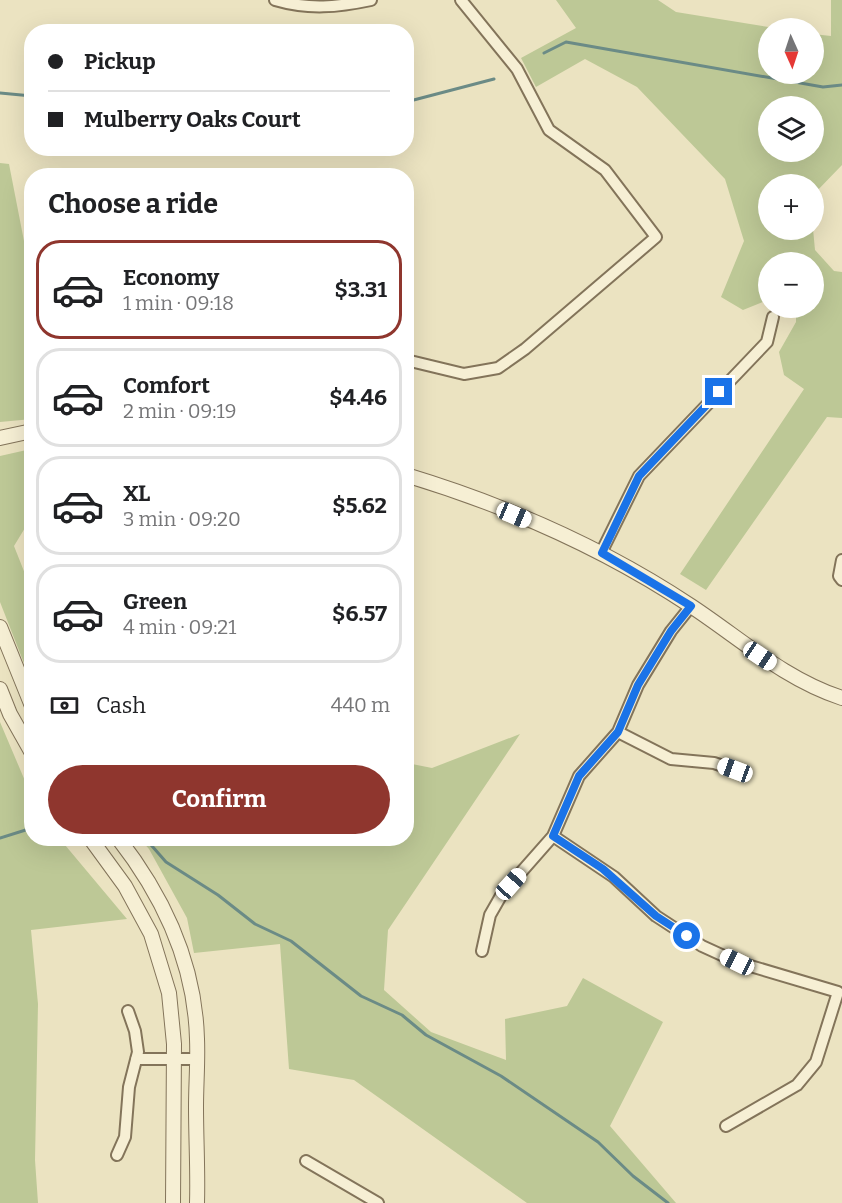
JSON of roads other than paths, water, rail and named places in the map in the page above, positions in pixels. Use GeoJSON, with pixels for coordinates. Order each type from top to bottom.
{"type":"FeatureCollection","features":[{"type":"Feature","properties":{"kind":"street"},"geometry":{"type":"LineString","coordinates":[[275,0],[297,6],[336,8],[371,0]]}},
{"type":"Feature","properties":{"kind":"street"},"geometry":{"type":"LineString","coordinates":[[414,362],[464,374],[498,368],[525,349],[656,237],[605,170],[549,130],[517,69],[461,0]]}},
{"type":"Feature","properties":{"kind":"street"},"geometry":{"type":"LineString","coordinates":[[602,553],[639,476],[767,342],[773,318]]}},
{"type":"Feature","properties":{"kind":"street"},"geometry":{"type":"LineString","coordinates":[[0,438],[24,433]]}},
{"type":"Feature","properties":{"kind":"street"},"geometry":{"type":"LineString","coordinates":[[414,478],[497,508],[602,553],[691,606],[774,665],[816,690],[842,698]]}},
{"type":"Feature","properties":{"kind":"street"},"geometry":{"type":"LineString","coordinates":[[842,560],[839,576],[842,580]]}},
{"type":"Feature","properties":{"kind":"street"},"geometry":{"type":"LineString","coordinates":[[482,951],[490,915],[502,894],[553,836],[579,776],[618,732],[638,685],[671,631],[691,606]]}},
{"type":"Feature","properties":{"kind":"street"},"geometry":{"type":"LineString","coordinates":[[0,627],[3,643],[24,689]]}},
{"type":"Feature","properties":{"kind":"street"},"geometry":{"type":"LineString","coordinates":[[0,689],[10,714],[24,739]]}},
{"type":"Feature","properties":{"kind":"street"},"geometry":{"type":"LineString","coordinates":[[618,732],[670,759],[714,763],[735,770]]}},
{"type":"Feature","properties":{"kind":"street"},"geometry":{"type":"LineString","coordinates":[[553,836],[614,877],[656,916],[702,945],[737,962],[840,992],[816,1062],[797,1085],[726,1126]]}},
{"type":"Feature","properties":{"kind":"street"},"geometry":{"type":"LineString","coordinates":[[96,846],[125,886],[151,934],[170,993],[174,1059],[173,1203]]}},
{"type":"Feature","properties":{"kind":"street"},"geometry":{"type":"LineString","coordinates":[[124,846],[163,904],[181,947],[192,988],[197,1059],[197,1203]]}},
{"type":"Feature","properties":{"kind":"street"},"geometry":{"type":"LineString","coordinates":[[117,1155],[125,1137],[129,1087],[136,1059],[135,1031],[128,1011]]}},
{"type":"Feature","properties":{"kind":"street"},"geometry":{"type":"LineString","coordinates":[[136,1059],[197,1059]]}},
{"type":"Feature","properties":{"kind":"street"},"geometry":{"type":"LineString","coordinates":[[306,1161],[378,1203]]}},
{"type":"Feature","properties":{"kind":"waterway"},"geometry":{"type":"LineString","coordinates":[[544,53],[566,42],[823,87],[842,85]]}},
{"type":"Feature","properties":{"kind":"waterway"},"geometry":{"type":"LineString","coordinates":[[414,100],[494,79]]}},
{"type":"Feature","properties":{"kind":"waterway"},"geometry":{"type":"LineString","coordinates":[[0,93],[24,95]]}},
{"type":"Feature","properties":{"kind":"waterway"},"geometry":{"type":"LineString","coordinates":[[0,838],[24,830]]}},
{"type":"Feature","properties":{"kind":"waterway"},"geometry":{"type":"LineString","coordinates":[[152,846],[166,862],[218,895],[255,924],[291,941],[361,996],[402,1015],[426,1035],[501,1076],[598,1142],[633,1176],[668,1203]]}}]}
